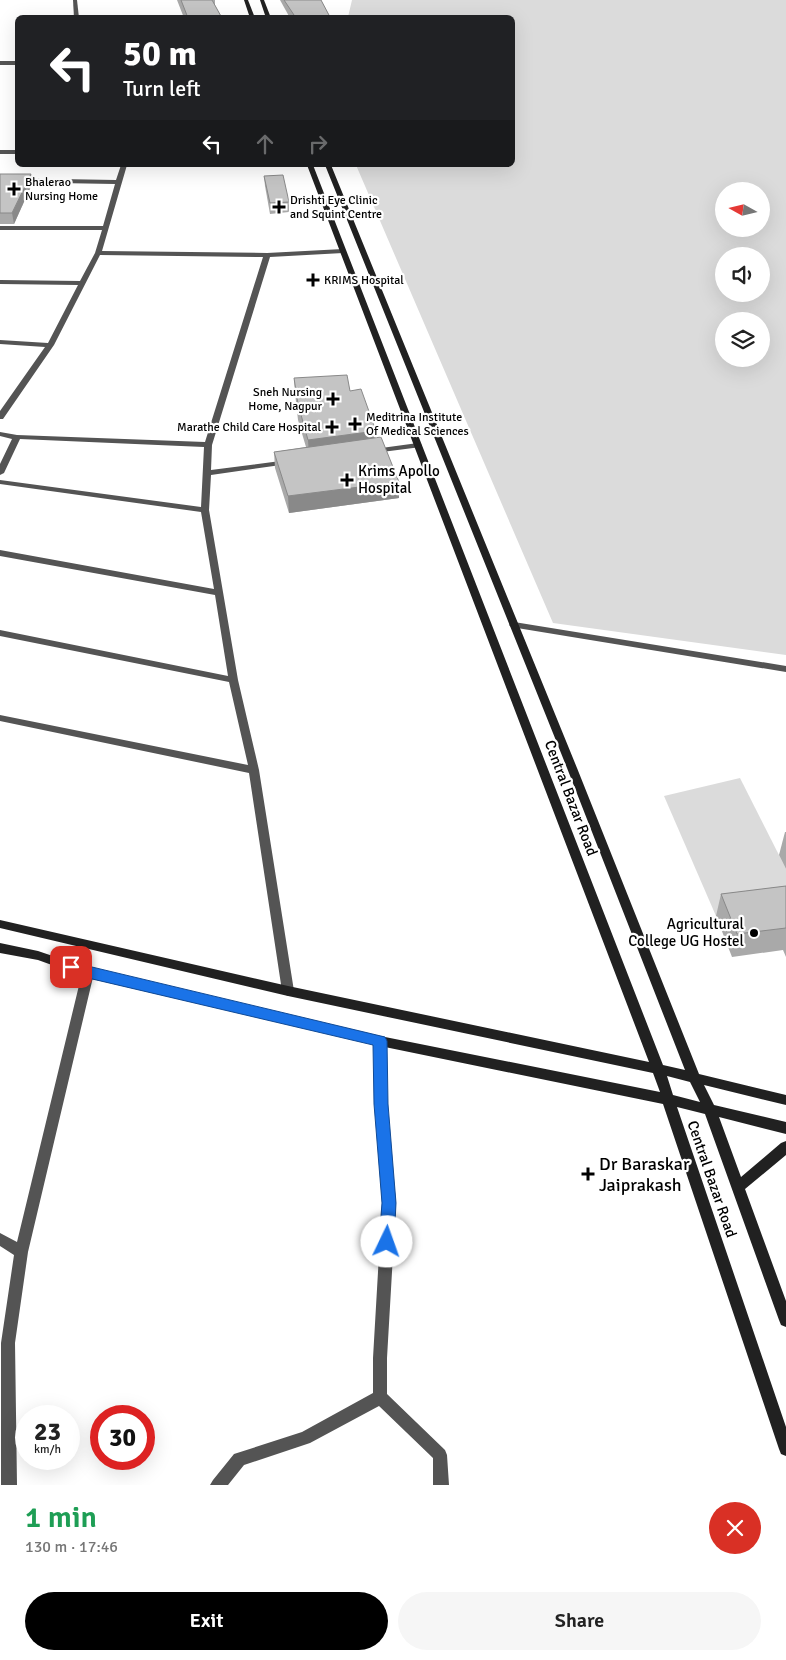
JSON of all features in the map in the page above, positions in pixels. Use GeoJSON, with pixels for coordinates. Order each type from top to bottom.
{"type":"FeatureCollection","features":[{"type":"Feature","properties":{"kind":"main road"},"geometry":{"type":"LineString","coordinates":[[246,0],[252,15]]}},
{"type":"Feature","properties":{"kind":"main road"},"geometry":{"type":"LineString","coordinates":[[262,0],[268,15]]}},
{"type":"Feature","properties":{"kind":"main road","name":"Central Bazar Road"},"geometry":{"type":"LineString","coordinates":[[311,167],[658,1068],[786,1449]]}},
{"type":"Feature","properties":{"kind":"main road","name":"Central Bazar Road"},"geometry":{"type":"LineString","coordinates":[[329,167],[694,1078],[710,1109],[786,1320]]}},
{"type":"Feature","properties":{"kind":"main road"},"geometry":{"type":"LineString","coordinates":[[0,924],[288,991],[658,1068],[786,1100]]}},
{"type":"Feature","properties":{"kind":"main road"},"geometry":{"type":"LineString","coordinates":[[0,948],[38,956],[88,973],[380,1041],[668,1099],[786,1128]]}},
{"type":"Feature","properties":{"kind":"main road"},"geometry":{"type":"LineString","coordinates":[[738,1187],[786,1146]]}},
{"type":"Feature","properties":{"kind":"street"},"geometry":{"type":"LineString","coordinates":[[75,0],[77,15]]}},
{"type":"Feature","properties":{"kind":"street"},"geometry":{"type":"LineString","coordinates":[[0,63],[15,63]]}},
{"type":"Feature","properties":{"kind":"street"},"geometry":{"type":"LineString","coordinates":[[1,154],[15,152]]}},
{"type":"Feature","properties":{"kind":"street"},"geometry":{"type":"LineString","coordinates":[[0,416],[50,344],[98,254],[123,167]]}},
{"type":"Feature","properties":{"kind":"street"},"geometry":{"type":"LineString","coordinates":[[0,180],[119,182]]}},
{"type":"Feature","properties":{"kind":"street"},"geometry":{"type":"LineString","coordinates":[[0,228],[106,228]]}},
{"type":"Feature","properties":{"kind":"street"},"geometry":{"type":"LineString","coordinates":[[98,254],[267,255],[344,251]]}},
{"type":"Feature","properties":{"kind":"street"},"geometry":{"type":"LineString","coordinates":[[267,255],[208,445],[205,510],[233,680],[254,770],[288,991]]}},
{"type":"Feature","properties":{"kind":"street"},"geometry":{"type":"LineString","coordinates":[[0,282],[82,283]]}},
{"type":"Feature","properties":{"kind":"street"},"geometry":{"type":"LineString","coordinates":[[0,342],[50,344]]}},
{"type":"Feature","properties":{"kind":"street"},"geometry":{"type":"LineString","coordinates":[[0,434],[17,437],[208,445]]}},
{"type":"Feature","properties":{"kind":"street"},"geometry":{"type":"LineString","coordinates":[[0,473],[17,437]]}},
{"type":"Feature","properties":{"kind":"street"},"geometry":{"type":"LineString","coordinates":[[360,452],[418,445]]}},
{"type":"Feature","properties":{"kind":"street"},"geometry":{"type":"LineString","coordinates":[[207,472],[293,461]]}},
{"type":"Feature","properties":{"kind":"street"},"geometry":{"type":"LineString","coordinates":[[0,482],[205,510]]}},
{"type":"Feature","properties":{"kind":"street"},"geometry":{"type":"LineString","coordinates":[[0,553],[218,593]]}},
{"type":"Feature","properties":{"kind":"street"},"geometry":{"type":"LineString","coordinates":[[514,625],[786,670]]}},
{"type":"Feature","properties":{"kind":"street"},"geometry":{"type":"LineString","coordinates":[[0,633],[233,680]]}},
{"type":"Feature","properties":{"kind":"street"},"geometry":{"type":"LineString","coordinates":[[0,718],[254,770]]}},
{"type":"Feature","properties":{"kind":"street"},"geometry":{"type":"LineString","coordinates":[[9,1485],[4,1342],[21,1252],[88,973]]}},
{"type":"Feature","properties":{"kind":"street"},"geometry":{"type":"LineString","coordinates":[[380,1041],[381,1104],[389,1203],[380,1358],[380,1397],[440,1455],[441,1485]]}},
{"type":"Feature","properties":{"kind":"street"},"geometry":{"type":"LineString","coordinates":[[0,1239],[21,1252]]}},
{"type":"Feature","properties":{"kind":"street"},"geometry":{"type":"LineString","coordinates":[[218,1485],[239,1459],[305,1438],[380,1397]]}},
{"type":"Feature","properties":{"kind":"shaded area"},"geometry":{"type":"Polygon","coordinates":[[[352,0],[786,0],[786,655],[553,623],[357,167],[515,167],[515,15],[348,15],[352,0]]]}},
{"type":"Feature","properties":{"kind":"shaded area"},"geometry":{"type":"Polygon","coordinates":[[[740,778],[786,869],[786,908],[716,916],[664,796],[740,778]]]}},
{"type":"Feature","properties":{"kind":"building"},"geometry":{"type":"Polygon","coordinates":[[[181,0],[212,0],[220,15],[187,15],[181,0]]]}},
{"type":"Feature","properties":{"kind":"building"},"geometry":{"type":"Polygon","coordinates":[[[284,0],[321,0],[329,15],[294,15],[284,0]]]}},
{"type":"Feature","properties":{"kind":"building"},"geometry":{"type":"Polygon","coordinates":[[[0,174],[31,174],[12,213],[0,213],[0,174]]]}},
{"type":"Feature","properties":{"kind":"building"},"geometry":{"type":"Polygon","coordinates":[[[283,175],[289,202],[270,203],[264,176],[283,175]]]}},
{"type":"Feature","properties":{"kind":"building"},"geometry":{"type":"Polygon","coordinates":[[[347,375],[350,391],[361,389],[376,431],[308,440],[298,404],[294,378],[347,375]]]}},
{"type":"Feature","properties":{"kind":"building"},"geometry":{"type":"Polygon","coordinates":[[[381,437],[399,482],[288,496],[274,452],[381,437]]]}},
{"type":"Feature","properties":{"kind":"building"},"geometry":{"type":"Polygon","coordinates":[[[786,886],[786,928],[737,934],[721,894],[786,886]]]}},
{"type":"Feature","properties":{"kind":"place","name":"Bhalerao Nursing Home"},"geometry":{"type":"Point","coordinates":[14,189]}},
{"type":"Feature","properties":{"kind":"place","name":"Drishti Eye Clinic and Squint Centre"},"geometry":{"type":"Point","coordinates":[279,207]}},
{"type":"Feature","properties":{"kind":"place","name":"KRIMS Hospital"},"geometry":{"type":"Point","coordinates":[313,280]}},
{"type":"Feature","properties":{"kind":"place","name":"Sneh Nursing Home, Nagpur"},"geometry":{"type":"Point","coordinates":[333,399]}},
{"type":"Feature","properties":{"kind":"place","name":"Meditrina Institute Of Medical Sciences"},"geometry":{"type":"Point","coordinates":[355,424]}},
{"type":"Feature","properties":{"kind":"place","name":"Marathe Child Care Hospital"},"geometry":{"type":"Point","coordinates":[332,427]}},
{"type":"Feature","properties":{"kind":"place","name":"Krims Apollo Hospital"},"geometry":{"type":"Point","coordinates":[347,480]}},
{"type":"Feature","properties":{"kind":"place","name":"Agricultural College UG Hostel"},"geometry":{"type":"Point","coordinates":[754,933]}},
{"type":"Feature","properties":{"kind":"place","name":"Dr Baraskar Jaiprakash"},"geometry":{"type":"Point","coordinates":[588,1174]}},
{"type":"Feature","properties":{"kind":"route"},"geometry":{"type":"LineString","coordinates":[[71,967],[88,973],[380,1041],[381,1104],[389,1203],[387,1242]]}}]}
